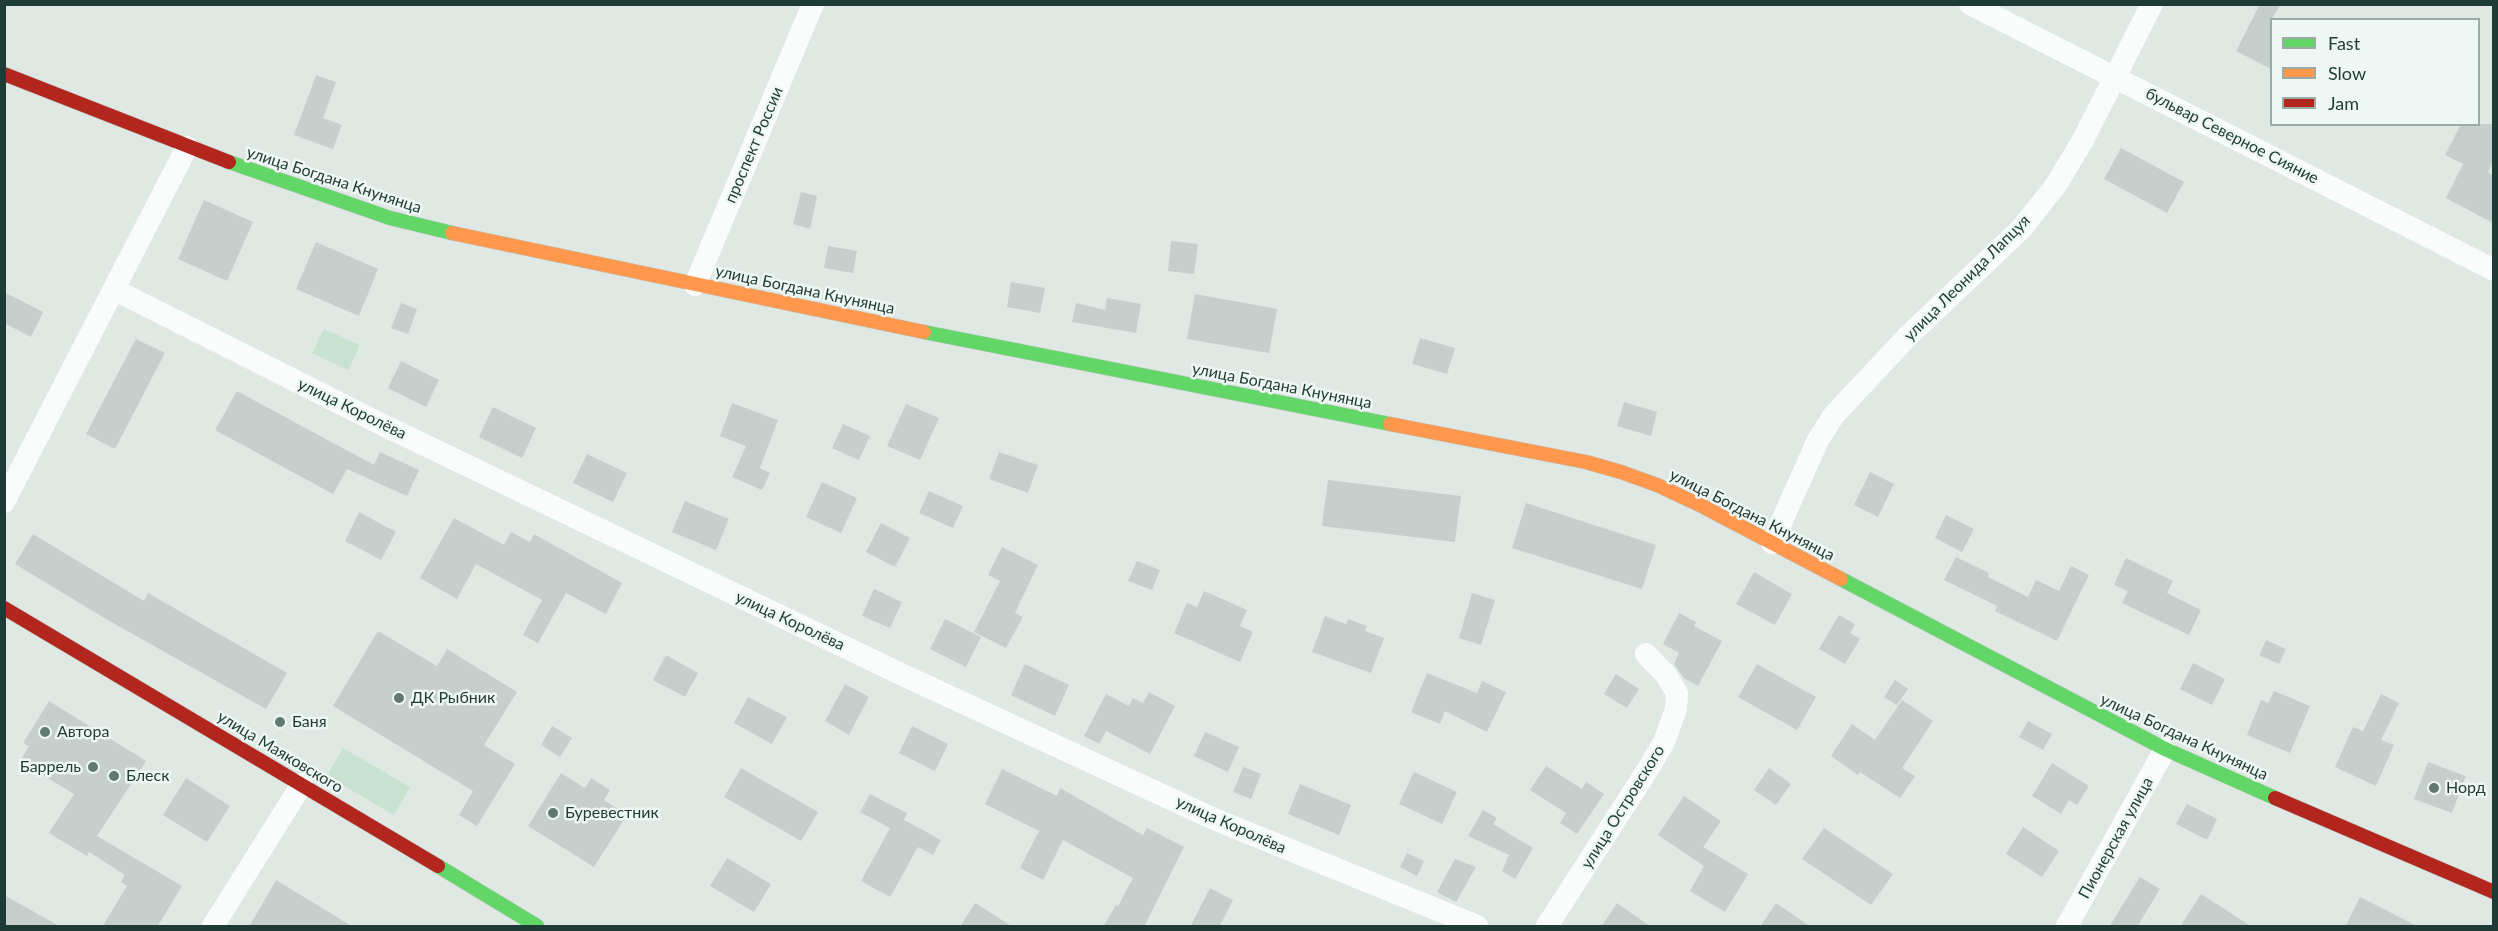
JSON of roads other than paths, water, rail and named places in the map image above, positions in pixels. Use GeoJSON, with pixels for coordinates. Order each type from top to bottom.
{"type":"FeatureCollection","features":[{"type":"Feature","properties":{"kind":"main road","name":"улица Богдана Кнунянца"},"geometry":{"type":"LineString","coordinates":[[4,74],[187,147],[290,185],[390,218],[441,231],[1216,391],[1450,434],[1586,462],[1657,485],[2165,749],[2493,892]]}},
{"type":"Feature","properties":{"kind":"main road","name":"улица Маяковского"},"geometry":{"type":"LineString","coordinates":[[4,608],[302,784],[537,927]]}},
{"type":"Feature","properties":{"kind":"street","name":"проспект России"},"geometry":{"type":"LineString","coordinates":[[696,285],[813,4]]}},
{"type":"Feature","properties":{"kind":"street","name":"бульвар Северное Сияние"},"geometry":{"type":"LineString","coordinates":[[1970,4],[2493,270]]}},
{"type":"Feature","properties":{"kind":"street","name":"улица Леонида Лапцуя"},"geometry":{"type":"LineString","coordinates":[[1772,543],[1818,440],[1834,415],[1907,337],[2021,229],[2056,185],[2083,141],[2152,4]]}},
{"type":"Feature","properties":{"kind":"street"},"geometry":{"type":"LineString","coordinates":[[4,502],[187,147]]}},
{"type":"Feature","properties":{"kind":"street","name":"улица Королёва"},"geometry":{"type":"LineString","coordinates":[[115,290],[472,468],[895,671],[1214,819],[1476,927]]}},
{"type":"Feature","properties":{"kind":"street","name":"улица Островского"},"geometry":{"type":"LineString","coordinates":[[1547,927],[1650,766],[1664,742],[1676,709],[1677,693],[1666,675],[1646,654]]}},
{"type":"Feature","properties":{"kind":"street","name":"Пионерская улица"},"geometry":{"type":"LineString","coordinates":[[2067,927],[2165,749]]}},
{"type":"Feature","properties":{"kind":"street"},"geometry":{"type":"LineString","coordinates":[[213,927],[302,784]]}},
{"type":"Feature","properties":{"kind":"place","name":"ДК Рыбник"},"geometry":{"type":"Point","coordinates":[399,698]}},
{"type":"Feature","properties":{"kind":"place","name":"Баня"},"geometry":{"type":"Point","coordinates":[280,722]}},
{"type":"Feature","properties":{"kind":"place","name":"Автора"},"geometry":{"type":"Point","coordinates":[45,732]}},
{"type":"Feature","properties":{"kind":"place","name":"Баррель"},"geometry":{"type":"Point","coordinates":[93,767]}},
{"type":"Feature","properties":{"kind":"place","name":"Блеск"},"geometry":{"type":"Point","coordinates":[114,776]}},
{"type":"Feature","properties":{"kind":"place","name":"Норд"},"geometry":{"type":"Point","coordinates":[2434,788]}},
{"type":"Feature","properties":{"kind":"place","name":"Буревестник"},"geometry":{"type":"Point","coordinates":[553,813]}}]}
